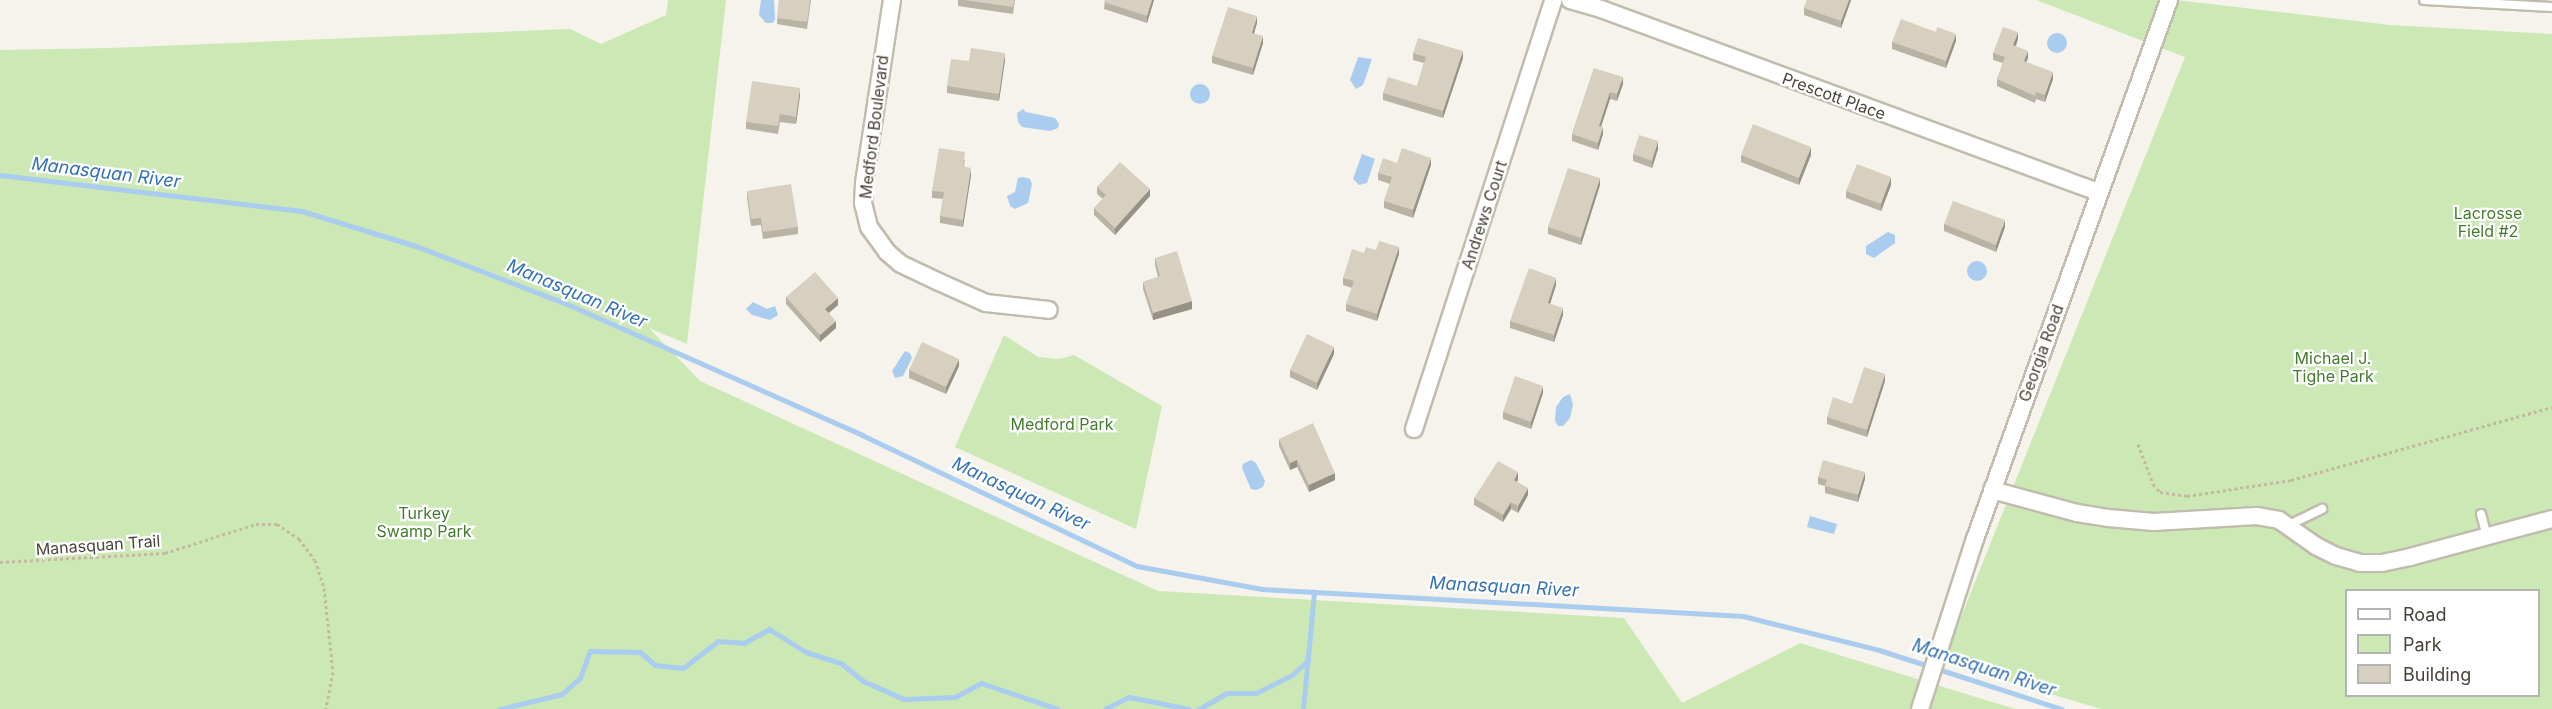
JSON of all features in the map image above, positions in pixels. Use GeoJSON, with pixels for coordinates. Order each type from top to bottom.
{"type":"FeatureCollection","features":[{"type":"Feature","properties":{"kind":"street","name":"Medford Boulevard"},"geometry":{"type":"LineString","coordinates":[[892,0],[864,184],[863,203],[869,227],[887,252],[901,264],[939,282],[986,303],[1049,310]]}},
{"type":"Feature","properties":{"kind":"street","name":"Andrews Court"},"geometry":{"type":"LineString","coordinates":[[1414,429],[1553,0]]}},
{"type":"Feature","properties":{"kind":"street","name":"Prescott Place"},"geometry":{"type":"LineString","coordinates":[[1570,0],[1601,9],[2098,192]]}},
{"type":"Feature","properties":{"kind":"street","name":"Georgia Road"},"geometry":{"type":"LineString","coordinates":[[1920,709],[1992,490],[2169,0]]}},
{"type":"Feature","properties":{"kind":"street"},"geometry":{"type":"LineString","coordinates":[[1992,490],[2077,513],[2108,518],[2163,522],[2257,516],[2289,525],[2316,546],[2336,556],[2360,563],[2382,563],[2552,519]]}},
{"type":"Feature","properties":{"kind":"lane"},"geometry":{"type":"LineString","coordinates":[[2424,0],[2552,7]]}},
{"type":"Feature","properties":{"kind":"lane"},"geometry":{"type":"LineString","coordinates":[[2289,525],[2322,509]]}},
{"type":"Feature","properties":{"kind":"lane"},"geometry":{"type":"LineString","coordinates":[[2481,514],[2487,537]]}},
{"type":"Feature","properties":{"kind":"path"},"geometry":{"type":"LineString","coordinates":[[2138,444],[2153,484],[2160,492],[2187,496],[2291,480],[2552,407]]}},
{"type":"Feature","properties":{"kind":"path","name":"Manasquan Trail"},"geometry":{"type":"LineString","coordinates":[[0,562],[165,553],[256,524],[277,524],[299,539],[315,560],[324,588],[333,672],[326,709]]}},
{"type":"Feature","properties":{"kind":"green space","name":"Turkey Swamp Park"},"geometry":{"type":"Polygon","coordinates":[[[668,0],[726,0],[687,344],[649,328],[700,381],[1158,591],[1624,618],[1682,703],[1800,643],[2015,709],[0,709],[0,50],[111,48],[570,29],[601,44],[666,15],[668,0]]]}},
{"type":"Feature","properties":{"kind":"green space","name":"Michael J. Tighe Park"},"geometry":{"type":"Polygon","coordinates":[[[2036,0],[2176,0],[2390,25],[2552,34],[2552,709],[2101,709],[1943,662],[2185,57],[2036,0]]]}},
{"type":"Feature","properties":{"kind":"green space","name":"Medford Park"},"geometry":{"type":"Polygon","coordinates":[[[1004,335],[1038,357],[1059,359],[1074,355],[1162,406],[1136,529],[955,447],[1004,335]]]}},
{"type":"Feature","properties":{"kind":"water"},"geometry":{"type":"Polygon","coordinates":[[[761,0],[774,0],[775,19],[773,23],[766,23],[759,15],[761,0]]]}},
{"type":"Feature","properties":{"kind":"water"},"geometry":{"type":"Polygon","coordinates":[[[2057,33],[2064,36],[2067,43],[2064,50],[2057,53],[2050,50],[2047,43],[2050,36],[2057,33]]]}},
{"type":"Feature","properties":{"kind":"water"},"geometry":{"type":"Polygon","coordinates":[[[1358,57],[1372,59],[1363,85],[1356,89],[1350,80],[1358,57]]]}},
{"type":"Feature","properties":{"kind":"water"},"geometry":{"type":"Polygon","coordinates":[[[1200,84],[1207,87],[1210,94],[1207,101],[1200,104],[1193,101],[1190,94],[1193,87],[1200,84]]]}},
{"type":"Feature","properties":{"kind":"water"},"geometry":{"type":"Polygon","coordinates":[[[1023,109],[1026,112],[1055,118],[1059,124],[1058,128],[1050,131],[1022,127],[1018,122],[1017,113],[1023,109]]]}},
{"type":"Feature","properties":{"kind":"water"},"geometry":{"type":"Polygon","coordinates":[[[1362,154],[1375,159],[1367,183],[1359,185],[1353,179],[1362,154]]]}},
{"type":"Feature","properties":{"kind":"water"},"geometry":{"type":"Polygon","coordinates":[[[1018,178],[1030,179],[1032,184],[1028,203],[1015,209],[1010,206],[1007,196],[1015,192],[1018,178]]]}},
{"type":"Feature","properties":{"kind":"water"},"geometry":{"type":"Polygon","coordinates":[[[1888,232],[1895,235],[1895,243],[1874,258],[1866,254],[1866,246],[1888,232]]]}},
{"type":"Feature","properties":{"kind":"water"},"geometry":{"type":"Polygon","coordinates":[[[1977,261],[1984,264],[1987,271],[1984,278],[1977,281],[1970,278],[1967,271],[1970,264],[1977,261]]]}},
{"type":"Feature","properties":{"kind":"water"},"geometry":{"type":"Polygon","coordinates":[[[753,302],[767,309],[775,306],[778,315],[770,320],[752,315],[746,309],[753,302]]]}},
{"type":"Feature","properties":{"kind":"water"},"geometry":{"type":"Polygon","coordinates":[[[905,351],[910,353],[912,358],[903,376],[895,378],[892,371],[905,351]]]}},
{"type":"Feature","properties":{"kind":"water"},"geometry":{"type":"Polygon","coordinates":[[[1570,394],[1573,405],[1570,418],[1563,426],[1558,426],[1555,421],[1556,407],[1563,397],[1570,394]]]}},
{"type":"Feature","properties":{"kind":"water"},"geometry":{"type":"Polygon","coordinates":[[[1251,460],[1256,463],[1265,481],[1263,487],[1256,490],[1251,489],[1242,468],[1243,464],[1251,460]]]}},
{"type":"Feature","properties":{"kind":"water"},"geometry":{"type":"Polygon","coordinates":[[[1810,516],[1837,524],[1834,534],[1807,527],[1810,516]]]}},
{"type":"Feature","properties":{"kind":"building"},"geometry":{"type":"Polygon","coordinates":[[[779,0],[810,0],[807,22],[777,18],[779,0]]]}},
{"type":"Feature","properties":{"kind":"building"},"geometry":{"type":"Polygon","coordinates":[[[964,0],[1014,0],[1013,7],[964,0]]]}},
{"type":"Feature","properties":{"kind":"building"},"geometry":{"type":"Polygon","coordinates":[[[1105,0],[1152,0],[1147,16],[1104,2],[1105,0]]]}},
{"type":"Feature","properties":{"kind":"building"},"geometry":{"type":"Polygon","coordinates":[[[1807,0],[1849,0],[1841,21],[1804,8],[1807,0]]]}},
{"type":"Feature","properties":{"kind":"building"},"geometry":{"type":"Polygon","coordinates":[[[1228,7],[1257,16],[1252,33],[1263,36],[1253,68],[1212,56],[1228,7]]]}},
{"type":"Feature","properties":{"kind":"building"},"geometry":{"type":"Polygon","coordinates":[[[1901,19],[1936,32],[1937,27],[1956,34],[1946,61],[1892,42],[1901,19]]]}},
{"type":"Feature","properties":{"kind":"building"},"geometry":{"type":"Polygon","coordinates":[[[2003,27],[2018,32],[2013,45],[2028,51],[2024,61],[2053,72],[2045,95],[2036,92],[2035,96],[1997,79],[2005,57],[1993,53],[2003,27]]]}},
{"type":"Feature","properties":{"kind":"building"},"geometry":{"type":"Polygon","coordinates":[[[1418,38],[1463,51],[1443,111],[1383,93],[1388,77],[1417,86],[1426,57],[1413,53],[1418,38]]]}},
{"type":"Feature","properties":{"kind":"building"},"geometry":{"type":"Polygon","coordinates":[[[971,48],[1005,53],[999,94],[947,86],[951,59],[969,61],[971,48]]]}},
{"type":"Feature","properties":{"kind":"building"},"geometry":{"type":"Polygon","coordinates":[[[1594,68],[1623,77],[1617,94],[1610,92],[1599,126],[1603,127],[1598,143],[1572,134],[1594,68]]]}},
{"type":"Feature","properties":{"kind":"building"},"geometry":{"type":"Polygon","coordinates":[[[752,81],[800,88],[796,117],[780,114],[778,126],[746,122],[752,81]]]}},
{"type":"Feature","properties":{"kind":"building"},"geometry":{"type":"Polygon","coordinates":[[[1753,124],[1811,147],[1799,178],[1741,155],[1753,124]]]}},
{"type":"Feature","properties":{"kind":"building"},"geometry":{"type":"Polygon","coordinates":[[[1639,135],[1658,141],[1652,161],[1633,154],[1639,135]]]}},
{"type":"Feature","properties":{"kind":"building"},"geometry":{"type":"Polygon","coordinates":[[[939,148],[965,152],[963,166],[971,168],[963,220],[940,216],[944,192],[932,191],[939,148]]]}},
{"type":"Feature","properties":{"kind":"building"},"geometry":{"type":"Polygon","coordinates":[[[1402,148],[1431,158],[1413,210],[1384,201],[1392,177],[1378,173],[1383,158],[1397,163],[1402,148]]]}},
{"type":"Feature","properties":{"kind":"building"},"geometry":{"type":"Polygon","coordinates":[[[1120,162],[1150,189],[1115,228],[1094,208],[1106,195],[1097,187],[1120,162]]]}},
{"type":"Feature","properties":{"kind":"building"},"geometry":{"type":"Polygon","coordinates":[[[1857,164],[1891,177],[1881,204],[1846,191],[1857,164]]]}},
{"type":"Feature","properties":{"kind":"building"},"geometry":{"type":"Polygon","coordinates":[[[1568,168],[1600,178],[1581,238],[1548,227],[1568,168]]]}},
{"type":"Feature","properties":{"kind":"building"},"geometry":{"type":"Polygon","coordinates":[[[791,184],[798,227],[763,232],[761,218],[751,219],[747,191],[791,184]]]}},
{"type":"Feature","properties":{"kind":"building"},"geometry":{"type":"Polygon","coordinates":[[[1953,201],[2005,220],[1996,245],[1944,224],[1953,201]]]}},
{"type":"Feature","properties":{"kind":"building"},"geometry":{"type":"Polygon","coordinates":[[[1379,241],[1399,247],[1377,314],[1346,304],[1354,281],[1343,278],[1352,249],[1364,253],[1366,247],[1376,250],[1379,241]]]}},
{"type":"Feature","properties":{"kind":"building"},"geometry":{"type":"Polygon","coordinates":[[[1177,251],[1192,301],[1153,313],[1143,282],[1160,276],[1155,258],[1177,251]]]}},
{"type":"Feature","properties":{"kind":"building"},"geometry":{"type":"Polygon","coordinates":[[[1529,268],[1556,278],[1548,303],[1563,308],[1554,335],[1510,321],[1529,268]]]}},
{"type":"Feature","properties":{"kind":"building"},"geometry":{"type":"Polygon","coordinates":[[[815,272],[838,298],[825,309],[836,321],[820,335],[786,297],[815,272]]]}},
{"type":"Feature","properties":{"kind":"building"},"geometry":{"type":"Polygon","coordinates":[[[1307,334],[1334,347],[1317,383],[1290,370],[1307,334]]]}},
{"type":"Feature","properties":{"kind":"building"},"geometry":{"type":"Polygon","coordinates":[[[922,342],[959,359],[946,387],[909,370],[922,342]]]}},
{"type":"Feature","properties":{"kind":"building"},"geometry":{"type":"Polygon","coordinates":[[[1864,367],[1885,374],[1867,430],[1827,417],[1833,397],[1852,404],[1864,367]]]}},
{"type":"Feature","properties":{"kind":"building"},"geometry":{"type":"Polygon","coordinates":[[[1515,376],[1543,386],[1531,422],[1503,412],[1515,376]]]}},
{"type":"Feature","properties":{"kind":"building"},"geometry":{"type":"Polygon","coordinates":[[[1313,423],[1335,473],[1309,485],[1297,460],[1290,463],[1279,439],[1313,423]]]}},
{"type":"Feature","properties":{"kind":"building"},"geometry":{"type":"Polygon","coordinates":[[[1823,460],[1865,472],[1858,495],[1825,486],[1827,480],[1818,477],[1823,460]]]}},
{"type":"Feature","properties":{"kind":"building"},"geometry":{"type":"Polygon","coordinates":[[[1498,461],[1518,472],[1514,480],[1528,488],[1518,506],[1511,502],[1503,515],[1474,498],[1498,461]]]}},
{"type":"Feature","properties":{"kind":"waterway","name":"Manasquan River"},"geometry":{"type":"LineString","coordinates":[[0,175],[302,211],[416,246],[567,304],[862,435],[1137,566],[1262,589],[1743,616],[1879,650],[2062,709]]}},
{"type":"Feature","properties":{"kind":"waterway"},"geometry":{"type":"LineString","coordinates":[[1303,709],[1314,592]]}},
{"type":"Feature","properties":{"kind":"waterway"},"geometry":{"type":"LineString","coordinates":[[500,709],[562,694],[580,678],[590,651],[640,652],[655,665],[683,668],[718,641],[744,643],[769,629],[806,652],[842,664],[863,681],[904,699],[955,697],[981,683],[1058,709]]}},
{"type":"Feature","properties":{"kind":"waterway"},"geometry":{"type":"LineString","coordinates":[[1199,709],[1227,693],[1256,693],[1292,675],[1308,660]]}},
{"type":"Feature","properties":{"kind":"waterway"},"geometry":{"type":"LineString","coordinates":[[1105,709],[1129,697],[1189,709]]}},
{"type":"Feature","properties":{"kind":"park label","name":"Lacrosse Field #2"},"geometry":{"type":"Point","coordinates":[2488,222]}}]}
